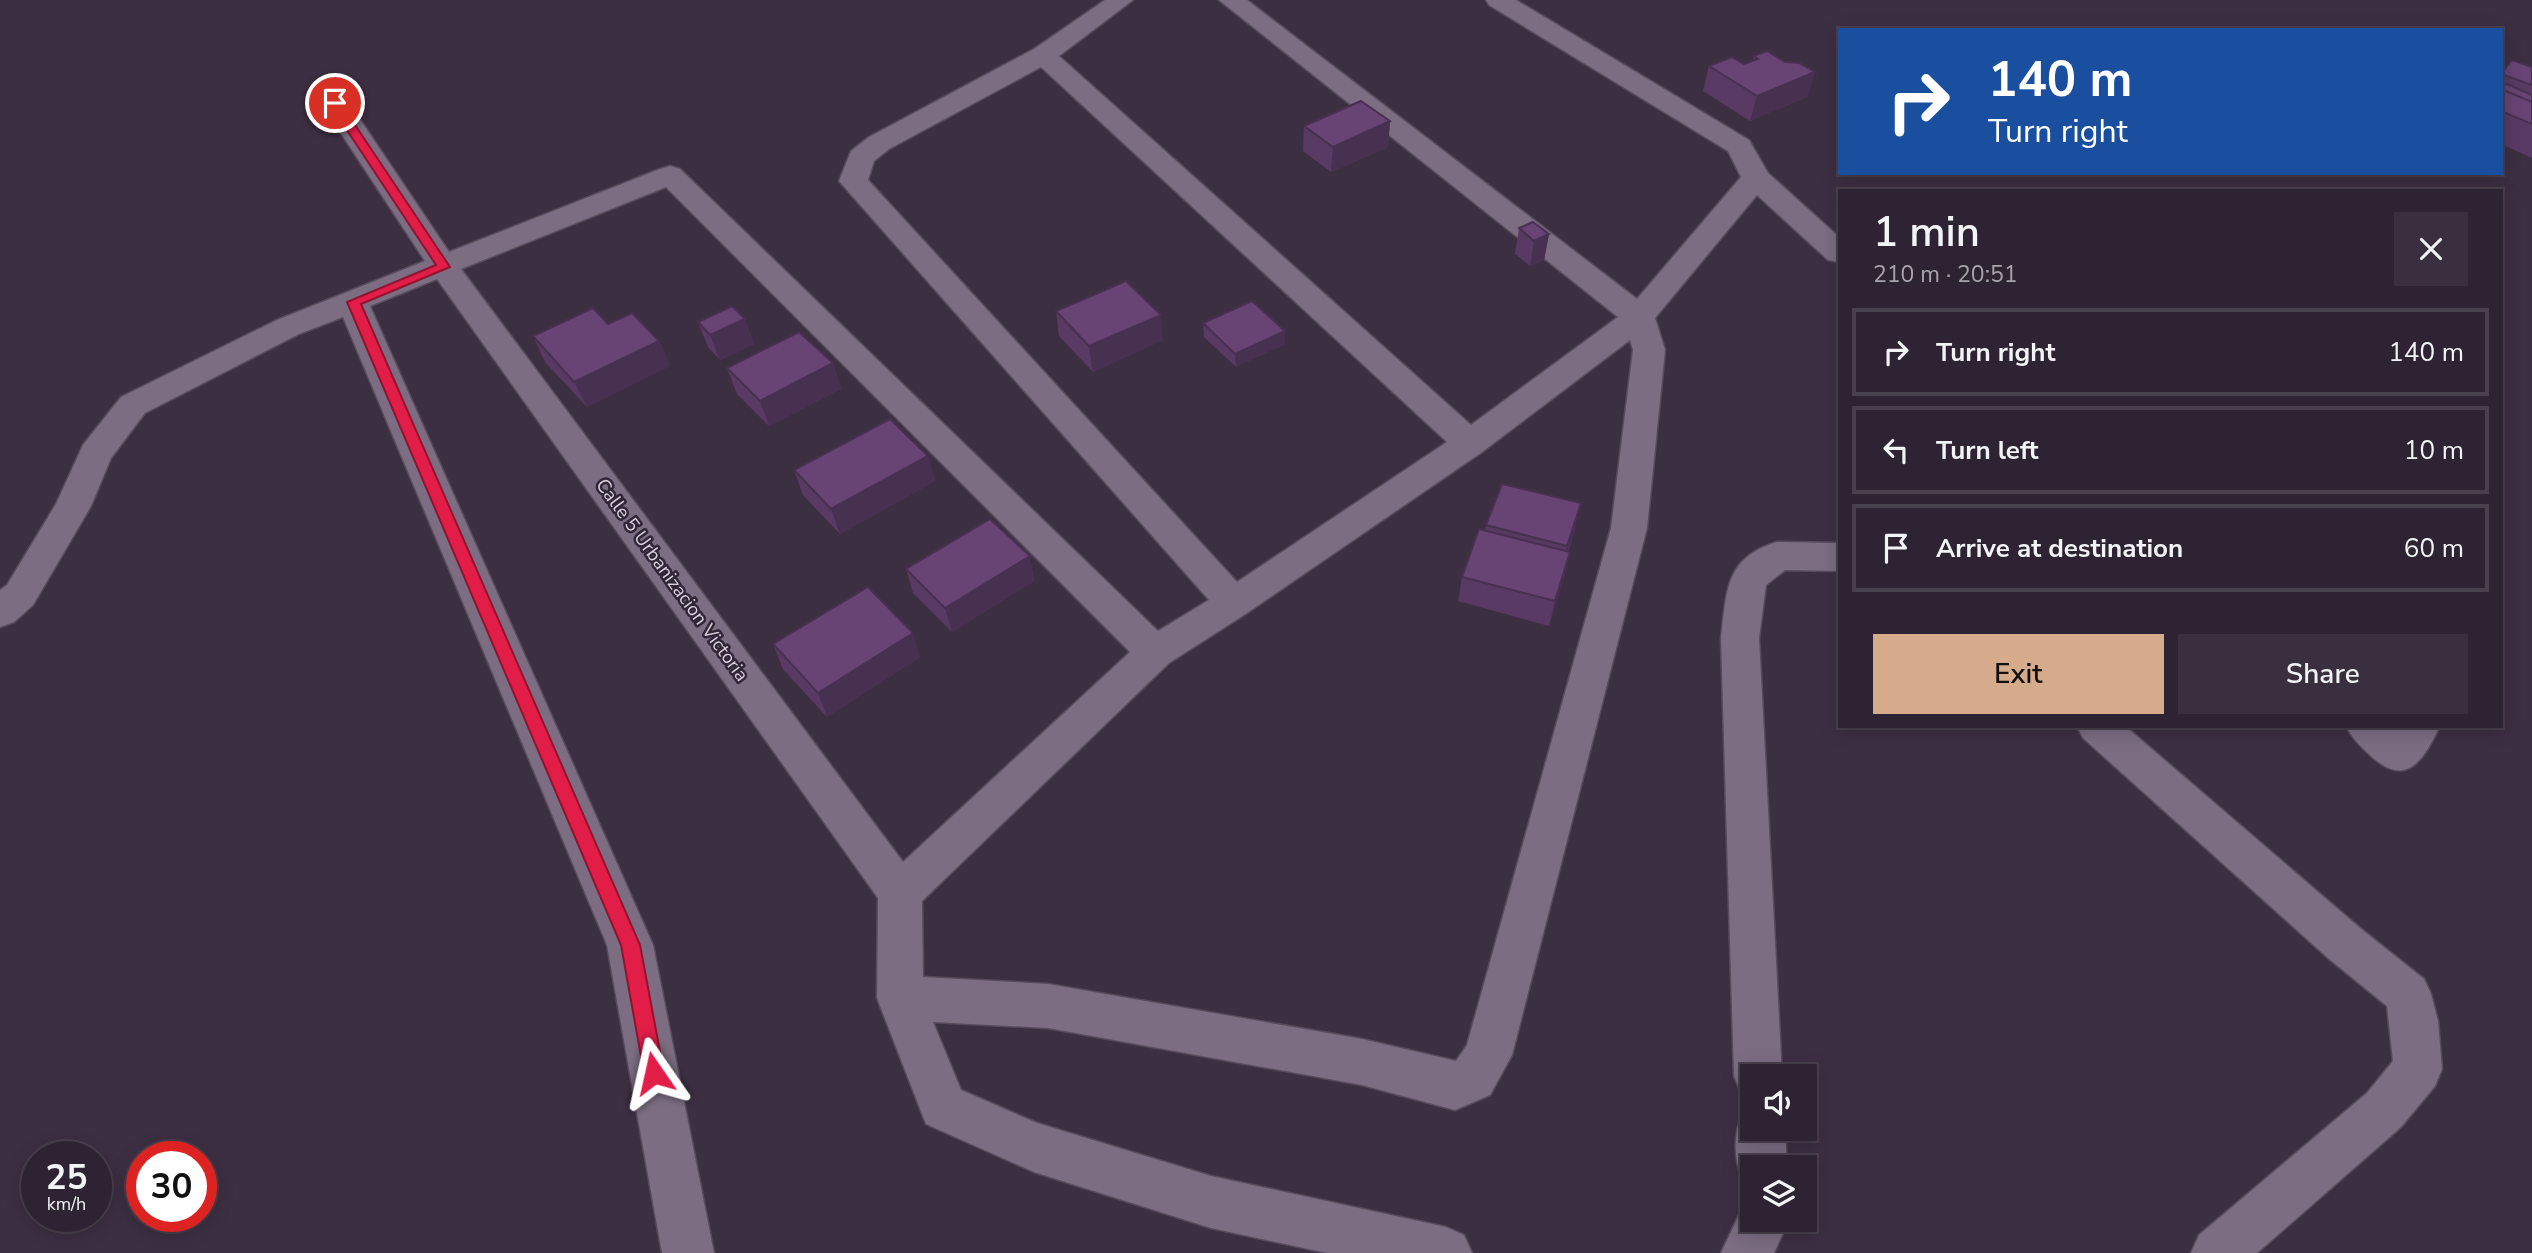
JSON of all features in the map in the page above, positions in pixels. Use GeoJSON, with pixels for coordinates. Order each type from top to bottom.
{"type":"FeatureCollection","features":[{"type":"Feature","properties":{"kind":"street"},"geometry":{"type":"LineString","coordinates":[[1121,0],[1042,55],[879,144],[861,157],[852,181],[1234,603]]}},
{"type":"Feature","properties":{"kind":"street"},"geometry":{"type":"LineString","coordinates":[[901,998],[1048,1006],[1362,1062],[1454,1086],[1473,1078],[1488,1055],[1629,528],[1649,350],[1639,317],[1231,0]]}},
{"type":"Feature","properties":{"kind":"street"},"geometry":{"type":"LineString","coordinates":[[1498,0],[1739,146],[1756,178],[1838,252]]}},
{"type":"Feature","properties":{"kind":"street"},"geometry":{"type":"LineString","coordinates":[[1042,55],[1470,443]]}},
{"type":"Feature","properties":{"kind":"street","name":"Calle 5 Urbanizacion Victoria"},"geometry":{"type":"LineString","coordinates":[[335,103],[444,267],[900,893]]}},
{"type":"Feature","properties":{"kind":"street"},"geometry":{"type":"LineString","coordinates":[[0,612],[20,594],[73,506],[95,454],[132,405],[288,327],[670,175],[1155,652]]}},
{"type":"Feature","properties":{"kind":"street"},"geometry":{"type":"LineString","coordinates":[[1446,1253],[1210,1202],[1034,1147],[943,1107],[901,998],[900,893],[1155,652],[1234,603],[1470,443],[1639,317],[1756,178]]}},
{"type":"Feature","properties":{"kind":"street"},"geometry":{"type":"LineString","coordinates":[[353,302],[630,945],[688,1253]]}},
{"type":"Feature","properties":{"kind":"street"},"geometry":{"type":"LineString","coordinates":[[1758,1064],[1740,638],[1748,579],[1777,556],[1838,557]]}},
{"type":"Feature","properties":{"kind":"street"},"geometry":{"type":"LineString","coordinates":[[2099,728],[2344,943],[2408,994],[2414,1021],[2418,1069],[2384,1110],[2217,1253]]}},
{"type":"Feature","properties":{"kind":"street"},"geometry":{"type":"LineString","coordinates":[[2368,728],[2398,755],[2418,728]]}},
{"type":"Feature","properties":{"kind":"street"},"geometry":{"type":"LineString","coordinates":[[1747,1253],[1757,1232]]}},
{"type":"Feature","properties":{"kind":"building"},"geometry":{"type":"Polygon","coordinates":[[[1767,51],[1785,62],[1799,63],[1815,72],[1757,96],[1709,66],[1732,57],[1744,64],[1758,59],[1754,56],[1767,51]]]}},
{"type":"Feature","properties":{"kind":"building"},"geometry":{"type":"Polygon","coordinates":[[[2512,60],[2532,67],[2532,85],[2503,75],[2512,60]]]}},
{"type":"Feature","properties":{"kind":"building"},"geometry":{"type":"Polygon","coordinates":[[[2507,84],[2532,95],[2532,102],[2503,90],[2507,84]]]}},
{"type":"Feature","properties":{"kind":"building"},"geometry":{"type":"Polygon","coordinates":[[[2503,90],[2532,102],[2532,124],[2503,112],[2503,90]]]}},
{"type":"Feature","properties":{"kind":"building"},"geometry":{"type":"Polygon","coordinates":[[[1361,101],[1390,121],[1333,147],[1304,126],[1361,101]]]}},
{"type":"Feature","properties":{"kind":"building"},"geometry":{"type":"Polygon","coordinates":[[[1533,222],[1549,234],[1534,241],[1519,228],[1533,222]]]}},
{"type":"Feature","properties":{"kind":"building"},"geometry":{"type":"Polygon","coordinates":[[[1126,281],[1161,315],[1089,346],[1056,311],[1126,281]]]}},
{"type":"Feature","properties":{"kind":"building"},"geometry":{"type":"Polygon","coordinates":[[[1252,301],[1285,331],[1235,354],[1203,323],[1252,301]]]}},
{"type":"Feature","properties":{"kind":"building"},"geometry":{"type":"Polygon","coordinates":[[[732,306],[745,319],[710,335],[698,322],[732,306]]]}},
{"type":"Feature","properties":{"kind":"building"},"geometry":{"type":"Polygon","coordinates":[[[593,308],[608,324],[632,313],[659,341],[574,382],[533,336],[593,308]]]}},
{"type":"Feature","properties":{"kind":"building"},"geometry":{"type":"Polygon","coordinates":[[[799,332],[833,363],[760,401],[727,368],[799,332]]]}},
{"type":"Feature","properties":{"kind":"building"},"geometry":{"type":"Polygon","coordinates":[[[890,419],[928,456],[831,509],[794,470],[890,419]]]}},
{"type":"Feature","properties":{"kind":"building"},"geometry":{"type":"Polygon","coordinates":[[[1502,484],[1581,503],[1567,546],[1486,525],[1502,484]]]}},
{"type":"Feature","properties":{"kind":"building"},"geometry":{"type":"Polygon","coordinates":[[[990,519],[1030,556],[945,608],[906,569],[990,519]]]}},
{"type":"Feature","properties":{"kind":"building"},"geometry":{"type":"Polygon","coordinates":[[[1479,529],[1570,552],[1555,601],[1462,577],[1479,529]]]}},
{"type":"Feature","properties":{"kind":"building"},"geometry":{"type":"Polygon","coordinates":[[[868,587],[913,633],[818,693],[773,644],[868,587]]]}},
{"type":"Feature","properties":{"kind":"route"},"geometry":{"type":"LineString","coordinates":[[335,103],[444,267],[353,302],[630,945],[654,1073]]}}]}
